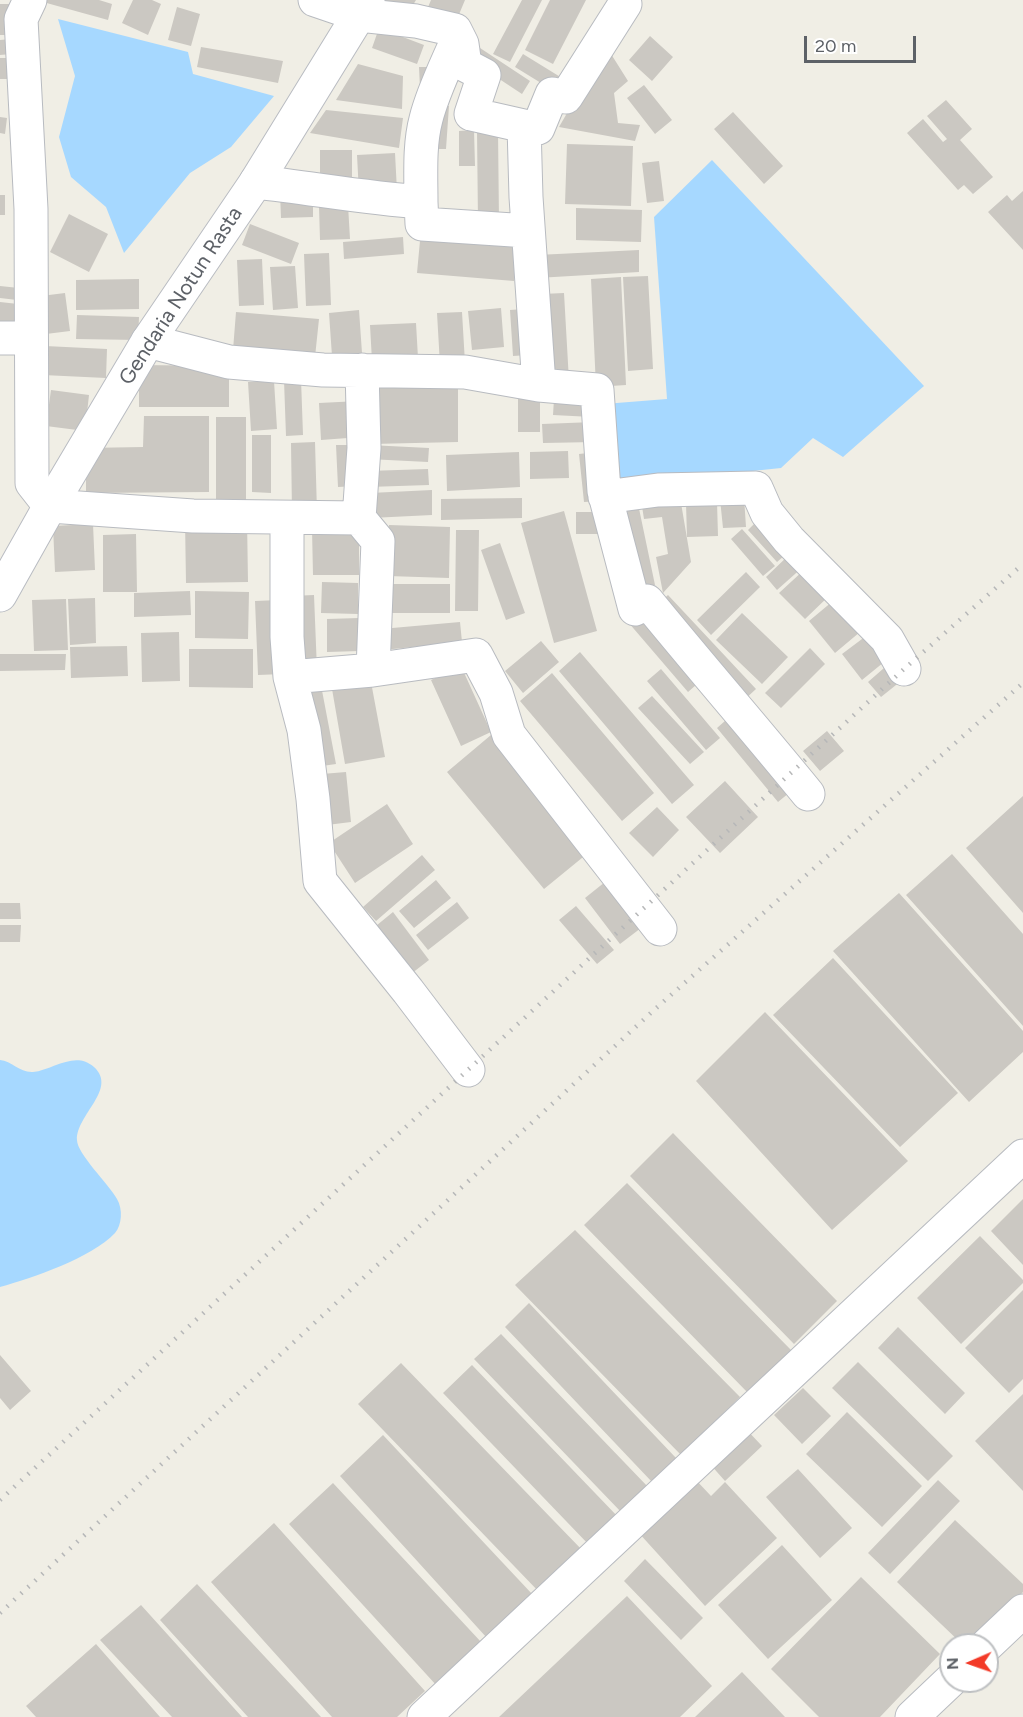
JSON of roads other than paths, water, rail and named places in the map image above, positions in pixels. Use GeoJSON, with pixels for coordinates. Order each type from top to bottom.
{"type":"FeatureCollection","features":[{"type":"Feature","properties":{"kind":"street"},"geometry":{"type":"LineString","coordinates":[[315,0],[363,7],[455,30],[462,44],[465,65],[484,75],[471,114],[538,128],[552,94],[566,97],[625,4]]}},
{"type":"Feature","properties":{"kind":"street"},"geometry":{"type":"LineString","coordinates":[[20,3],[31,209],[15,338],[32,483],[50,506],[193,516],[287,519],[359,518]]}},
{"type":"Feature","properties":{"kind":"street","name":"Gendaria Notun Rasta"},"geometry":{"type":"LineString","coordinates":[[0,595],[148,341],[256,182],[363,7]]}},
{"type":"Feature","properties":{"kind":"street"},"geometry":{"type":"LineString","coordinates":[[458,38],[425,121],[421,161],[422,224],[528,231]]}},
{"type":"Feature","properties":{"kind":"street"},"geometry":{"type":"LineString","coordinates":[[524,126],[528,231],[539,385]]}},
{"type":"Feature","properties":{"kind":"street"},"geometry":{"type":"LineString","coordinates":[[256,182],[331,190],[369,198],[421,202]]}},
{"type":"Feature","properties":{"kind":"street"},"geometry":{"type":"LineString","coordinates":[[148,341],[229,362],[323,370],[465,372],[539,385],[597,390],[605,496],[635,609],[647,601],[808,794]]}},
{"type":"Feature","properties":{"kind":"street"},"geometry":{"type":"LineString","coordinates":[[362,370],[364,448],[359,518],[378,541],[373,670]]}},
{"type":"Feature","properties":{"kind":"street"},"geometry":{"type":"LineString","coordinates":[[605,496],[658,489],[756,488],[767,513],[789,540],[887,639],[904,669]]}},
{"type":"Feature","properties":{"kind":"street"},"geometry":{"type":"LineString","coordinates":[[287,519],[286,637],[290,677],[304,730],[314,799],[320,881],[408,990],[468,1070]]}},
{"type":"Feature","properties":{"kind":"street"},"geometry":{"type":"LineString","coordinates":[[290,677],[373,670],[476,655],[496,693],[509,735],[660,929]]}},
{"type":"Feature","properties":{"kind":"street"},"geometry":{"type":"LineString","coordinates":[[424,1717],[1023,1156]]}},
{"type":"Feature","properties":{"kind":"street"},"geometry":{"type":"LineString","coordinates":[[999,1634],[1023,1611]]}},
{"type":"Feature","properties":{"kind":"street"},"geometry":{"type":"LineString","coordinates":[[912,1717],[939,1691]]}},
{"type":"Feature","properties":{"kind":"water"},"geometry":{"type":"Polygon","coordinates":[[[58,19],[188,52],[193,74],[274,96],[231,147],[190,173],[124,253],[106,207],[71,177],[59,137],[75,76],[58,19]]]}},
{"type":"Feature","properties":{"kind":"water"},"geometry":{"type":"Polygon","coordinates":[[[712,160],[924,386],[843,457],[813,438],[781,468],[609,486],[604,404],[667,399],[654,217],[712,160]]]}},
{"type":"Feature","properties":{"kind":"water"},"geometry":{"type":"Polygon","coordinates":[[[0,1060],[28,1072],[41,1071],[64,1062],[79,1060],[94,1067],[100,1075],[101,1084],[99,1093],[78,1131],[78,1146],[117,1199],[121,1217],[115,1233],[92,1251],[45,1273],[0,1287],[0,1060]]]}},
{"type":"Feature","properties":{"kind":"railway"},"geometry":{"type":"LineString","coordinates":[[0,1500],[904,669],[1023,564]]}},
{"type":"Feature","properties":{"kind":"railway"},"geometry":{"type":"LineString","coordinates":[[0,1613],[654,1010],[1023,683]]}}]}
